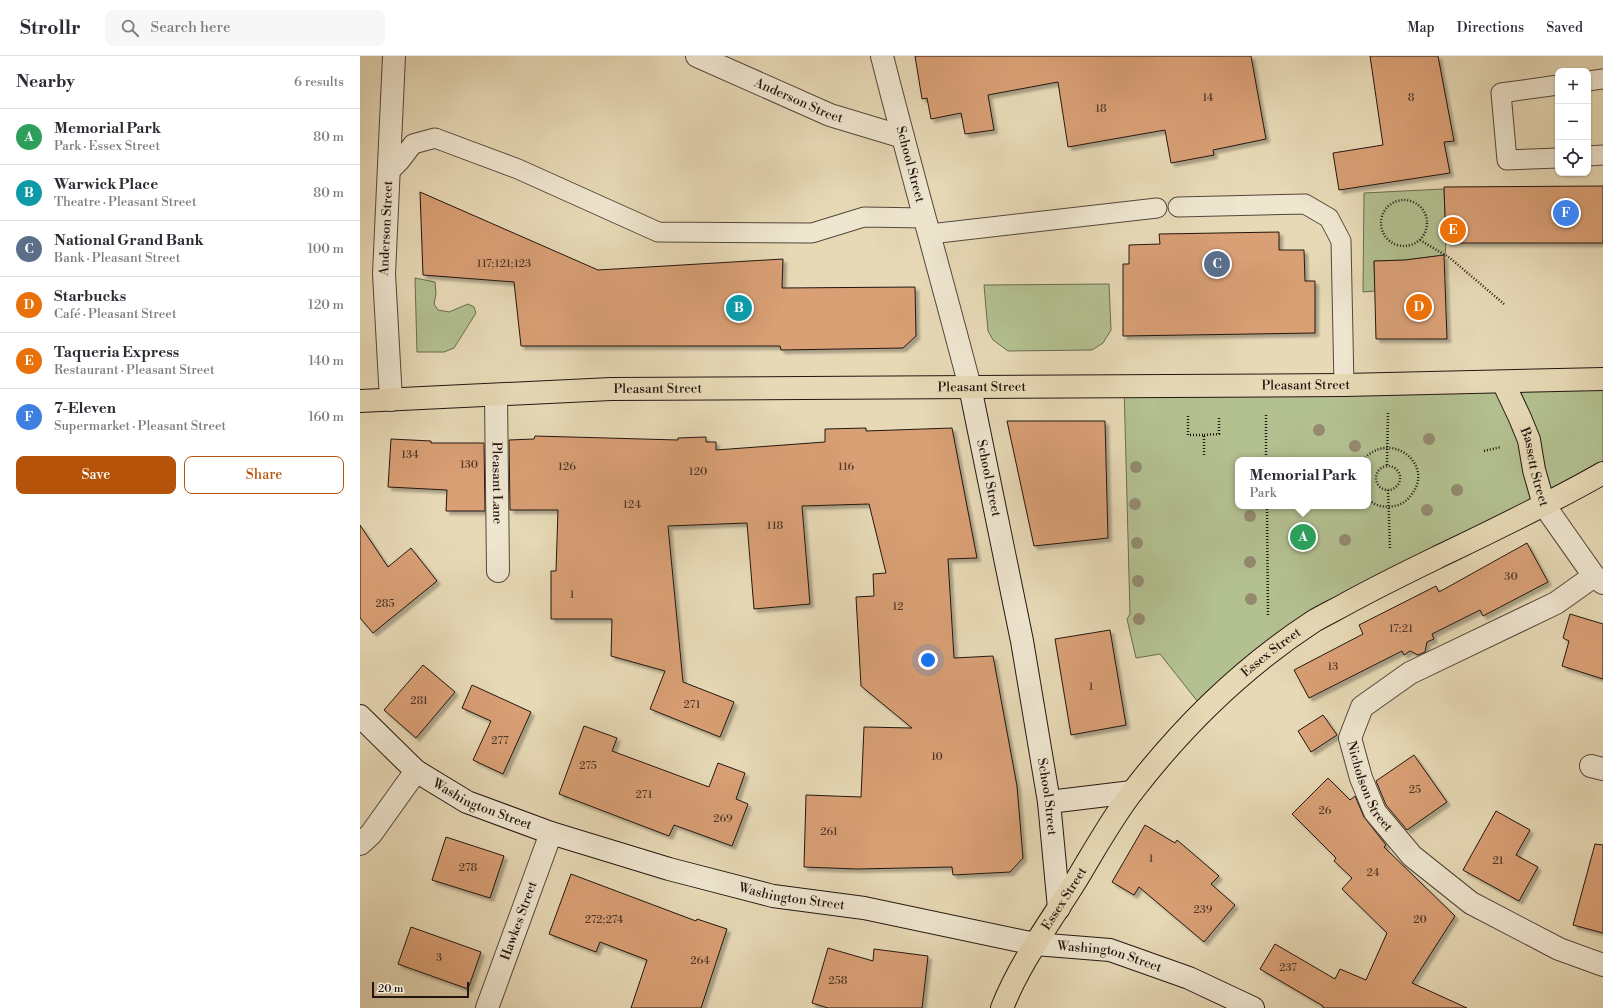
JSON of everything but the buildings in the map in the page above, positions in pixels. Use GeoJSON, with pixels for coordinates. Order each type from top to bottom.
{"type":"FeatureCollection","features":[{"type":"Feature","properties":{"kind":"main road","name":"Pleasant Street"},"geometry":{"type":"LineString","coordinates":[[360,401],[611,389],[1344,385],[1603,379]]}},
{"type":"Feature","properties":{"kind":"main road","name":"Bassett Street"},"geometry":{"type":"LineString","coordinates":[[1503,382],[1520,418],[1528,440],[1534,470],[1544,505]]}},
{"type":"Feature","properties":{"kind":"main road","name":"Essex Street"},"geometry":{"type":"LineString","coordinates":[[1002,1008],[1035,944],[1132,792],[1163,754],[1225,691],[1272,650],[1316,620],[1394,578],[1544,505],[1603,474]]}},
{"type":"Feature","properties":{"kind":"street","name":"Anderson Street"},"geometry":{"type":"LineString","coordinates":[[391,400],[384,274],[394,56]]}},
{"type":"Feature","properties":{"kind":"street","name":"Anderson Street"},"geometry":{"type":"LineString","coordinates":[[697,56],[830,115],[903,137]]}},
{"type":"Feature","properties":{"kind":"street","name":"School Street"},"geometry":{"type":"LineString","coordinates":[[882,56],[970,387],[1018,613],[1049,802],[1059,908]]}},
{"type":"Feature","properties":{"kind":"street","name":"Pleasant Lane"},"geometry":{"type":"LineString","coordinates":[[496,395],[498,571]]}},
{"type":"Feature","properties":{"kind":"street","name":"Bassett Street"},"geometry":{"type":"LineString","coordinates":[[1544,505],[1599,579]]}},
{"type":"Feature","properties":{"kind":"street","name":"Nicholson Street"},"geometry":{"type":"LineString","coordinates":[[1599,579],[1556,603],[1410,673],[1362,707],[1350,738],[1361,778],[1375,812],[1412,856],[1470,903],[1559,949],[1603,965]]}},
{"type":"Feature","properties":{"kind":"street","name":"Washington Street"},"geometry":{"type":"LineString","coordinates":[[360,716],[416,771],[466,802],[551,833],[669,869],[773,896],[864,908],[1035,944],[1110,950],[1189,978],[1253,1008]]}},
{"type":"Feature","properties":{"kind":"street"},"geometry":{"type":"LineString","coordinates":[[360,844],[371,834],[416,771]]}},
{"type":"Feature","properties":{"kind":"street"},"geometry":{"type":"LineString","coordinates":[[1049,802],[1132,792]]}},
{"type":"Feature","properties":{"kind":"street","name":"Hawkes Street"},"geometry":{"type":"LineString","coordinates":[[487,1008],[551,833]]}},
{"type":"Feature","properties":{"kind":"lane"},"geometry":{"type":"LineString","coordinates":[[1591,81],[1603,79]]}},
{"type":"Feature","properties":{"kind":"lane"},"geometry":{"type":"LineString","coordinates":[[1555,85],[1501,93],[1507,160],[1555,158]]}},
{"type":"Feature","properties":{"kind":"lane"},"geometry":{"type":"LineString","coordinates":[[388,173],[400,161],[413,144],[435,138],[518,169],[658,232],[812,233],[864,218],[928,226],[1157,208]]}},
{"type":"Feature","properties":{"kind":"lane"},"geometry":{"type":"LineString","coordinates":[[1591,156],[1603,155]]}},
{"type":"Feature","properties":{"kind":"lane"},"geometry":{"type":"LineString","coordinates":[[1178,207],[1305,204],[1329,218],[1341,241],[1344,385]]}},
{"type":"Feature","properties":{"kind":"path"},"geometry":{"type":"LineString","coordinates":[[1405,201],[1412,202],[1419,206],[1426,220],[1426,228],[1420,240],[1405,246],[1392,242],[1386,238],[1382,231],[1382,217],[1390,205],[1405,201]]}},
{"type":"Feature","properties":{"kind":"path"},"geometry":{"type":"LineString","coordinates":[[1420,240],[1450,258],[1504,304]]}},
{"type":"Feature","properties":{"kind":"path"},"geometry":{"type":"LineString","coordinates":[[1387,465],[1388,383]]}},
{"type":"Feature","properties":{"kind":"path"},"geometry":{"type":"LineString","coordinates":[[1266,415],[1266,457]]}},
{"type":"Feature","properties":{"kind":"path"},"geometry":{"type":"LineString","coordinates":[[1188,416],[1188,435],[1204,435],[1219,434],[1219,416]]}},
{"type":"Feature","properties":{"kind":"path"},"geometry":{"type":"LineString","coordinates":[[1204,435],[1204,455]]}},
{"type":"Feature","properties":{"kind":"path"},"geometry":{"type":"LineString","coordinates":[[1366,457],[1378,449],[1388,447],[1398,449],[1407,454],[1414,462],[1417,472],[1417,482],[1414,492],[1408,500],[1398,505],[1388,507],[1379,506],[1371,501]]}},
{"type":"Feature","properties":{"kind":"path"},"geometry":{"type":"LineString","coordinates":[[1387,465],[1395,466],[1401,477],[1399,485],[1396,488],[1384,490],[1378,484],[1376,476],[1379,469],[1387,465]]}},
{"type":"Feature","properties":{"kind":"path"},"geometry":{"type":"LineString","coordinates":[[1388,490],[1389,546],[1394,578]]}},
{"type":"Feature","properties":{"kind":"path"},"geometry":{"type":"LineString","coordinates":[[1267,509],[1268,619]]}},
{"type":"Feature","properties":{"kind":"green space"},"geometry":{"type":"Polygon","coordinates":[[[1444,189],[1445,255],[1405,260],[1374,261],[1375,291],[1363,292],[1364,193],[1444,189]]]}},
{"type":"Feature","properties":{"kind":"green space"},"geometry":{"type":"Polygon","coordinates":[[[415,278],[435,282],[436,294],[434,304],[438,310],[449,312],[468,304],[474,307],[476,313],[454,348],[444,352],[417,352],[415,278]]]}},
{"type":"Feature","properties":{"kind":"green space"},"geometry":{"type":"Polygon","coordinates":[[[1109,284],[1111,330],[1103,343],[1092,350],[1008,351],[993,340],[988,331],[984,285],[1109,284]]]}},
{"type":"Feature","properties":{"kind":"green space"},"geometry":{"type":"Polygon","coordinates":[[[1603,379],[1603,473],[1316,620],[1205,711],[1160,654],[1136,658],[1127,619],[1130,614],[1124,385],[1603,379]]]}},
{"type":"Feature","properties":{"kind":"place","name":"7-Eleven"},"geometry":{"type":"Point","coordinates":[1566,213]}},
{"type":"Feature","properties":{"kind":"place","name":"Taqueria Express"},"geometry":{"type":"Point","coordinates":[1453,230]}},
{"type":"Feature","properties":{"kind":"place","name":"National Grand Bank"},"geometry":{"type":"Point","coordinates":[1217,264]}},
{"type":"Feature","properties":{"kind":"place","name":"Starbucks"},"geometry":{"type":"Point","coordinates":[1419,307]}},
{"type":"Feature","properties":{"kind":"place","name":"Warwick Place"},"geometry":{"type":"Point","coordinates":[739,308]}},
{"type":"Feature","properties":{"kind":"place","name":"Memorial Park"},"geometry":{"type":"Point","coordinates":[1303,537]}}]}
